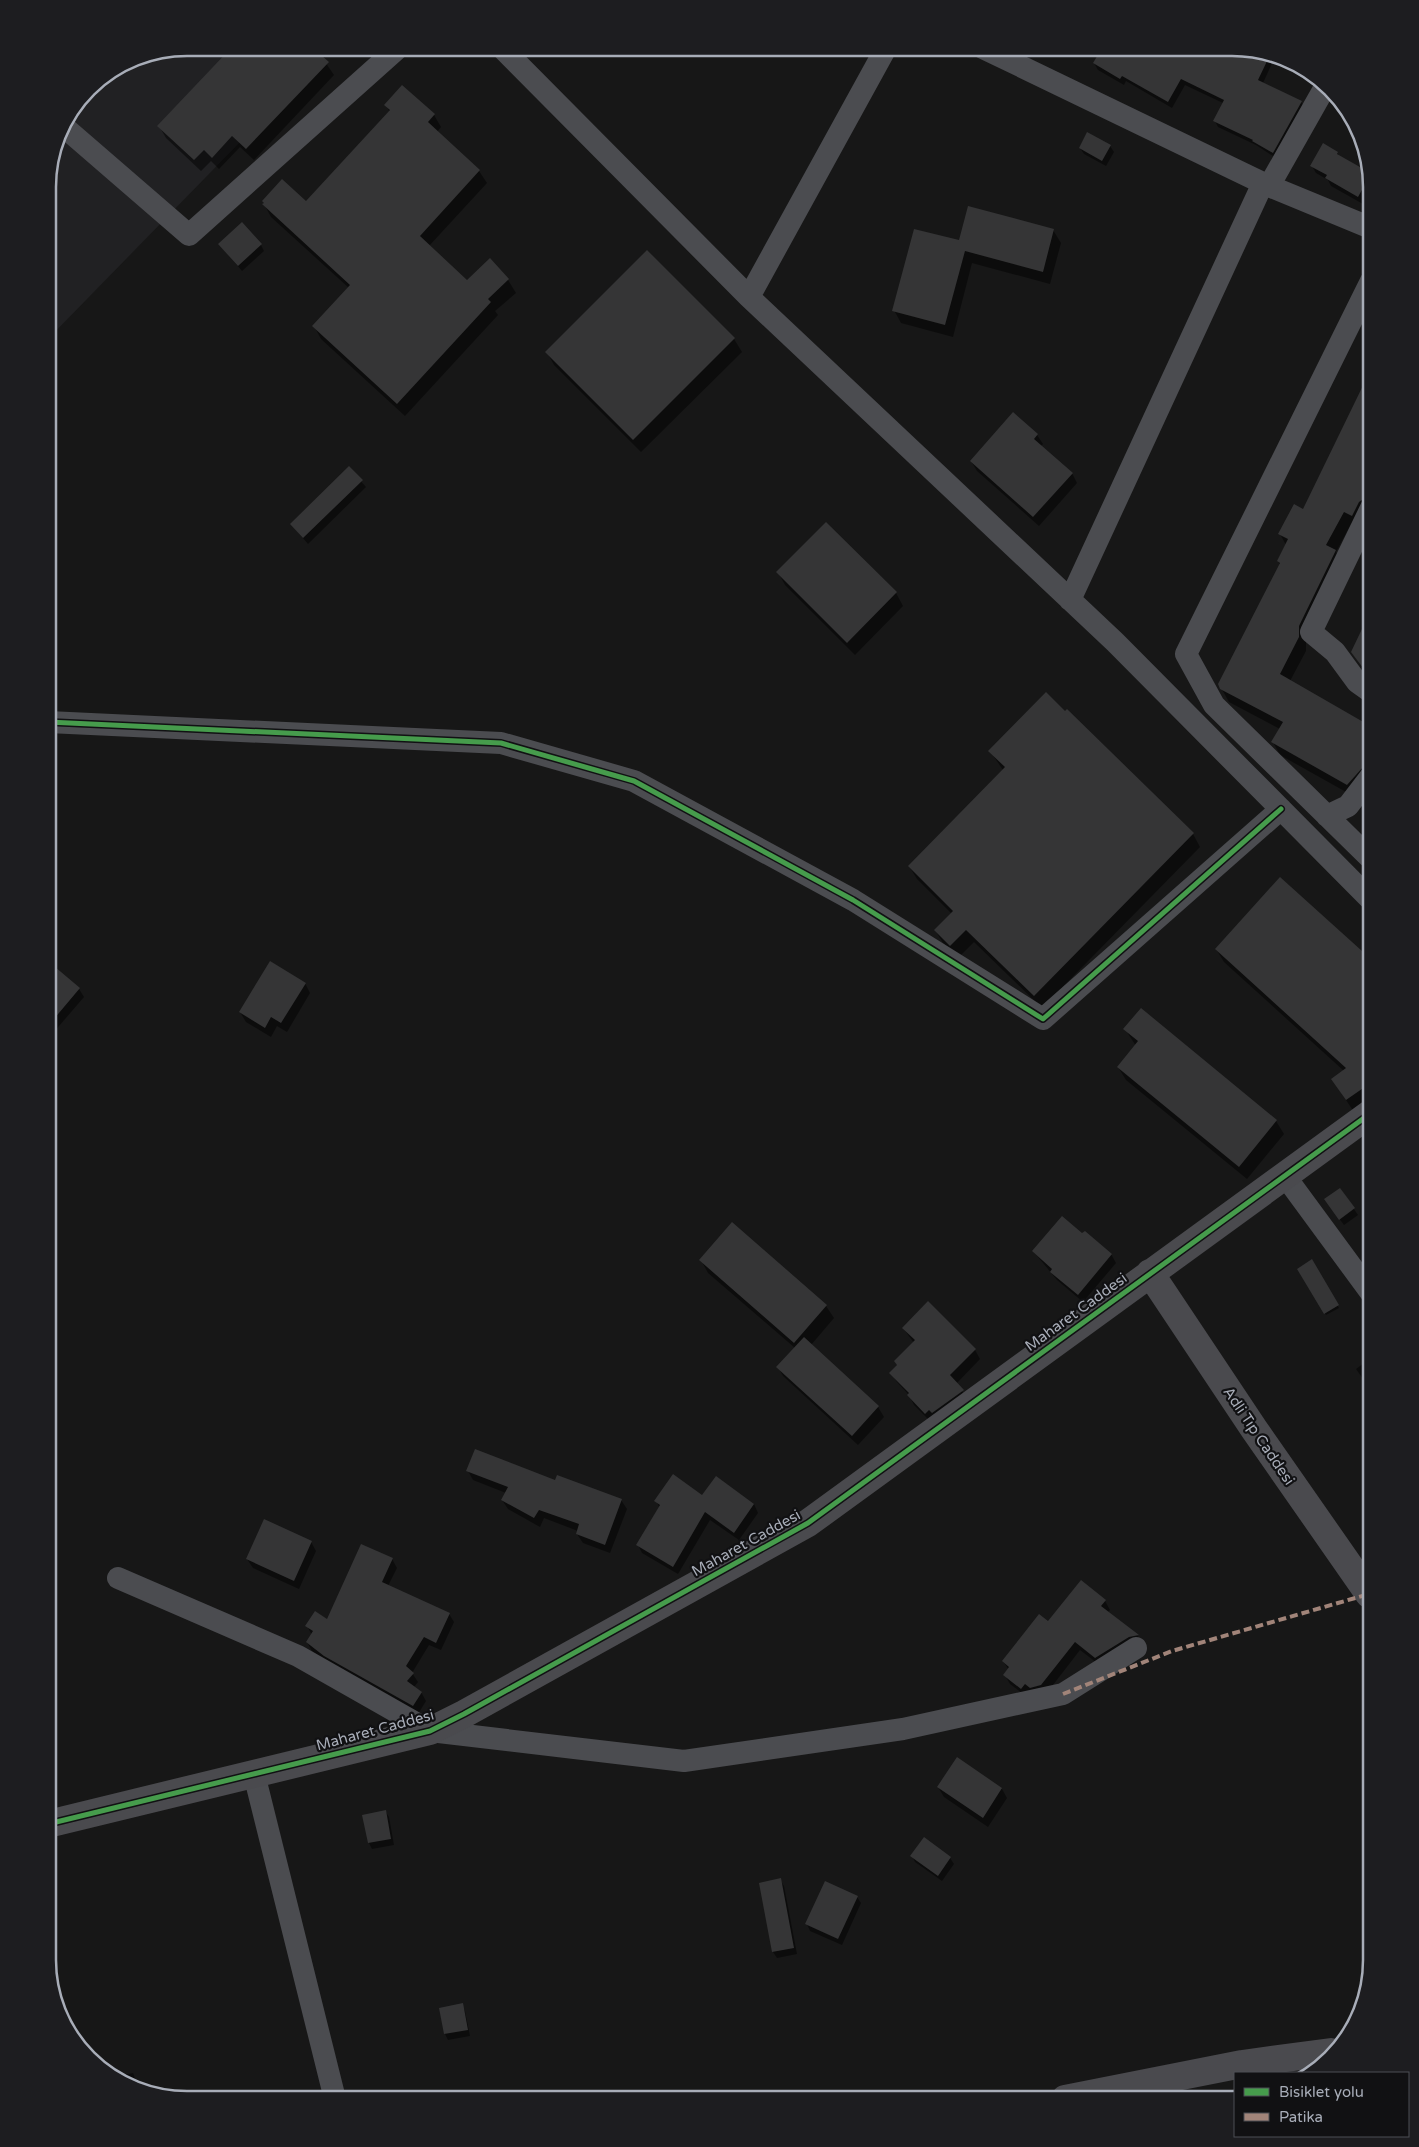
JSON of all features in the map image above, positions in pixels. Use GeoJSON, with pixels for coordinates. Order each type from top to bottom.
{"type":"FeatureCollection","features":[{"type":"Feature","properties":{"kind":"street"},"geometry":{"type":"LineString","coordinates":[[69,131],[189,235],[389,56]]}},
{"type":"Feature","properties":{"kind":"street"},"geometry":{"type":"LineString","coordinates":[[510,56],[749,297],[1115,642],[1363,891]]}},
{"type":"Feature","properties":{"kind":"street"},"geometry":{"type":"LineString","coordinates":[[749,297],[881,57]]}},
{"type":"Feature","properties":{"kind":"street"},"geometry":{"type":"LineString","coordinates":[[1001,57],[1266,184],[1363,224]]}},
{"type":"Feature","properties":{"kind":"street"},"geometry":{"type":"LineString","coordinates":[[1070,600],[1266,184],[1322,93]]}},
{"type":"Feature","properties":{"kind":"street"},"geometry":{"type":"LineString","coordinates":[[1363,300],[1186,654],[1214,705],[1363,850]]}},
{"type":"Feature","properties":{"kind":"street"},"geometry":{"type":"LineString","coordinates":[[1363,526],[1311,632],[1335,652],[1357,682],[1363,686]]}},
{"type":"Feature","properties":{"kind":"street"},"geometry":{"type":"LineString","coordinates":[[57,722],[501,744],[634,781],[854,900],[1043,1019],[1282,809]]}},
{"type":"Feature","properties":{"kind":"street"},"geometry":{"type":"LineString","coordinates":[[1327,816],[1348,806],[1363,787]]}},
{"type":"Feature","properties":{"kind":"street","name":"Maharet Caddesi"},"geometry":{"type":"LineString","coordinates":[[56,1822],[430,1731],[464,1714],[808,1523],[1363,1120]]}},
{"type":"Feature","properties":{"kind":"street"},"geometry":{"type":"LineString","coordinates":[[1285,1176],[1363,1281]]}},
{"type":"Feature","properties":{"kind":"street","name":"Adli Tıp Caddesi"},"geometry":{"type":"LineString","coordinates":[[1150,1273],[1260,1437],[1363,1585]]}},
{"type":"Feature","properties":{"kind":"street"},"geometry":{"type":"LineString","coordinates":[[118,1578],[298,1656],[430,1731],[684,1761],[903,1729],[1062,1694],[1136,1648]]}},
{"type":"Feature","properties":{"kind":"street"},"geometry":{"type":"LineString","coordinates":[[254,1774],[333,2090]]}},
{"type":"Feature","properties":{"kind":"street"},"geometry":{"type":"LineString","coordinates":[[1109,2091],[1242,2064],[1323,2053]]}},
{"type":"Feature","properties":{"kind":"shaded area"},"geometry":{"type":"Polygon","coordinates":[[[324,56],[57,330],[57,170],[66,137],[83,107],[114,78],[137,66],[170,57],[324,56]]]}},
{"type":"Feature","properties":{"kind":"building"},"geometry":{"type":"Polygon","coordinates":[[[223,56],[322,56],[329,62],[246,149],[232,136],[212,158],[204,150],[194,160],[157,126],[223,56]]]}},
{"type":"Feature","properties":{"kind":"building"},"geometry":{"type":"Polygon","coordinates":[[[1097,57],[1241,57],[1258,59],[1267,61],[1258,80],[1302,101],[1273,153],[1253,140],[1213,121],[1224,100],[1181,79],[1168,102],[1122,76],[1120,79],[1093,63],[1097,57]]]}},
{"type":"Feature","properties":{"kind":"building"},"geometry":{"type":"Polygon","coordinates":[[[402,85],[435,114],[428,122],[480,170],[420,236],[467,280],[490,258],[509,279],[488,299],[491,302],[397,404],[312,326],[350,285],[262,204],[264,203],[262,201],[282,179],[306,201],[390,110],[384,105],[402,85]]]}},
{"type":"Feature","properties":{"kind":"building"},"geometry":{"type":"Polygon","coordinates":[[[1087,132],[1111,145],[1102,161],[1079,148],[1087,132]]]}},
{"type":"Feature","properties":{"kind":"building"},"geometry":{"type":"Polygon","coordinates":[[[1323,143],[1338,152],[1337,154],[1362,168],[1363,188],[1358,197],[1325,178],[1327,175],[1310,166],[1323,143]]]}},
{"type":"Feature","properties":{"kind":"building"},"geometry":{"type":"Polygon","coordinates":[[[968,206],[1054,229],[1043,272],[965,251],[945,325],[892,311],[914,229],[959,240],[968,206]]]}},
{"type":"Feature","properties":{"kind":"building"},"geometry":{"type":"Polygon","coordinates":[[[242,222],[262,244],[238,266],[218,244],[242,222]]]}},
{"type":"Feature","properties":{"kind":"building"},"geometry":{"type":"Polygon","coordinates":[[[647,250],[735,338],[633,440],[545,352],[647,250]]]}},
{"type":"Feature","properties":{"kind":"building"},"geometry":{"type":"Polygon","coordinates":[[[1363,386],[1363,499],[1359,502],[1352,516],[1344,512],[1326,545],[1336,550],[1299,626],[1299,637],[1280,674],[1363,722],[1363,767],[1347,785],[1271,742],[1283,722],[1220,689],[1218,684],[1280,563],[1277,561],[1288,539],[1278,534],[1294,504],[1303,509],[1363,386]]]}},
{"type":"Feature","properties":{"kind":"building"},"geometry":{"type":"Polygon","coordinates":[[[1013,412],[1038,434],[1034,439],[1073,473],[1033,517],[970,461],[1013,412]]]}},
{"type":"Feature","properties":{"kind":"building"},"geometry":{"type":"Polygon","coordinates":[[[349,466],[363,480],[303,538],[290,524],[349,466]]]}},
{"type":"Feature","properties":{"kind":"building"},"geometry":{"type":"Polygon","coordinates":[[[826,522],[897,592],[847,643],[776,572],[826,522]]]}},
{"type":"Feature","properties":{"kind":"building"},"geometry":{"type":"Polygon","coordinates":[[[1363,627],[1363,668],[1351,652],[1363,627]]]}},
{"type":"Feature","properties":{"kind":"building"},"geometry":{"type":"Polygon","coordinates":[[[1046,692],[1065,711],[1067,709],[1194,833],[1034,996],[966,930],[950,946],[934,930],[953,911],[908,866],[1005,767],[988,751],[1046,692]]]}},
{"type":"Feature","properties":{"kind":"building"},"geometry":{"type":"Polygon","coordinates":[[[1280,877],[1363,952],[1363,1088],[1346,1100],[1331,1079],[1346,1068],[1215,949],[1280,877]]]}},
{"type":"Feature","properties":{"kind":"building"},"geometry":{"type":"Polygon","coordinates":[[[270,961],[306,983],[281,1023],[271,1017],[265,1028],[239,1012],[270,961]]]}},
{"type":"Feature","properties":{"kind":"building"},"geometry":{"type":"Polygon","coordinates":[[[57,968],[80,988],[57,1016],[57,968]]]}},
{"type":"Feature","properties":{"kind":"building"},"geometry":{"type":"Polygon","coordinates":[[[1141,1008],[1277,1120],[1239,1167],[1117,1067],[1138,1041],[1123,1029],[1141,1008]]]}},
{"type":"Feature","properties":{"kind":"building"},"geometry":{"type":"Polygon","coordinates":[[[1340,1188],[1355,1208],[1339,1220],[1324,1199],[1340,1188]]]}},
{"type":"Feature","properties":{"kind":"building"},"geometry":{"type":"Polygon","coordinates":[[[1062,1216],[1082,1233],[1085,1231],[1112,1254],[1078,1295],[1050,1272],[1052,1269],[1032,1251],[1062,1216]]]}},
{"type":"Feature","properties":{"kind":"building"},"geometry":{"type":"Polygon","coordinates":[[[732,1222],[827,1305],[794,1343],[699,1260],[732,1222]]]}},
{"type":"Feature","properties":{"kind":"building"},"geometry":{"type":"Polygon","coordinates":[[[1312,1259],[1339,1305],[1324,1314],[1297,1269],[1312,1259]]]}},
{"type":"Feature","properties":{"kind":"building"},"geometry":{"type":"Polygon","coordinates":[[[928,1301],[976,1349],[950,1375],[964,1390],[932,1413],[929,1410],[925,1414],[907,1395],[909,1393],[889,1373],[897,1365],[894,1361],[915,1340],[902,1328],[928,1301]]]}},
{"type":"Feature","properties":{"kind":"building"},"geometry":{"type":"Polygon","coordinates":[[[804,1337],[879,1406],[852,1436],[776,1367],[804,1337]]]}},
{"type":"Feature","properties":{"kind":"building"},"geometry":{"type":"Polygon","coordinates":[[[475,1449],[555,1480],[557,1475],[622,1499],[605,1545],[576,1534],[579,1524],[539,1510],[534,1518],[501,1500],[508,1487],[466,1471],[475,1449]]]}},
{"type":"Feature","properties":{"kind":"building"},"geometry":{"type":"Polygon","coordinates":[[[673,1474],[702,1495],[716,1476],[754,1504],[734,1533],[705,1512],[673,1567],[636,1545],[660,1505],[654,1501],[673,1474]]]}},
{"type":"Feature","properties":{"kind":"building"},"geometry":{"type":"Polygon","coordinates":[[[264,1519],[312,1541],[294,1581],[246,1559],[264,1519]]]}},
{"type":"Feature","properties":{"kind":"building"},"geometry":{"type":"Polygon","coordinates":[[[361,1544],[393,1558],[382,1582],[450,1613],[436,1643],[424,1637],[406,1666],[414,1673],[407,1681],[422,1692],[413,1706],[324,1656],[306,1642],[313,1631],[305,1626],[315,1611],[327,1619],[361,1544]]]}},
{"type":"Feature","properties":{"kind":"building"},"geometry":{"type":"Polygon","coordinates":[[[1081,1580],[1106,1600],[1101,1606],[1139,1635],[1129,1637],[1095,1658],[1075,1642],[1041,1685],[1030,1688],[1025,1684],[1021,1689],[1003,1675],[1009,1667],[1002,1661],[1039,1614],[1048,1621],[1081,1580]]]}},
{"type":"Feature","properties":{"kind":"building"},"geometry":{"type":"Polygon","coordinates":[[[957,1757],[1002,1788],[983,1818],[937,1787],[957,1757]]]}},
{"type":"Feature","properties":{"kind":"building"},"geometry":{"type":"Polygon","coordinates":[[[386,1810],[391,1839],[368,1843],[362,1815],[386,1810]]]}},
{"type":"Feature","properties":{"kind":"building"},"geometry":{"type":"Polygon","coordinates":[[[924,1837],[951,1857],[938,1876],[910,1856],[924,1837]]]}},
{"type":"Feature","properties":{"kind":"building"},"geometry":{"type":"Polygon","coordinates":[[[781,1878],[794,1948],[772,1952],[759,1883],[781,1878]]]}},
{"type":"Feature","properties":{"kind":"building"},"geometry":{"type":"Polygon","coordinates":[[[825,1881],[858,1896],[838,1939],[805,1924],[825,1881]]]}},
{"type":"Feature","properties":{"kind":"building"},"geometry":{"type":"Polygon","coordinates":[[[463,2003],[468,2030],[444,2034],[439,2008],[463,2003]]]}},
{"type":"Feature","properties":{"kind":"marked path"},"geometry":{"type":"LineString","coordinates":[[1063,1694],[1172,1651],[1363,1596]]}},
{"type":"Feature","properties":{"kind":"cycle path"},"geometry":{"type":"LineString","coordinates":[[57,722],[501,743],[634,781],[853,900],[1043,1019],[1281,809]]}},
{"type":"Feature","properties":{"kind":"cycle path"},"geometry":{"type":"LineString","coordinates":[[56,1822],[430,1731],[464,1714],[808,1523],[1363,1119]]}}]}
